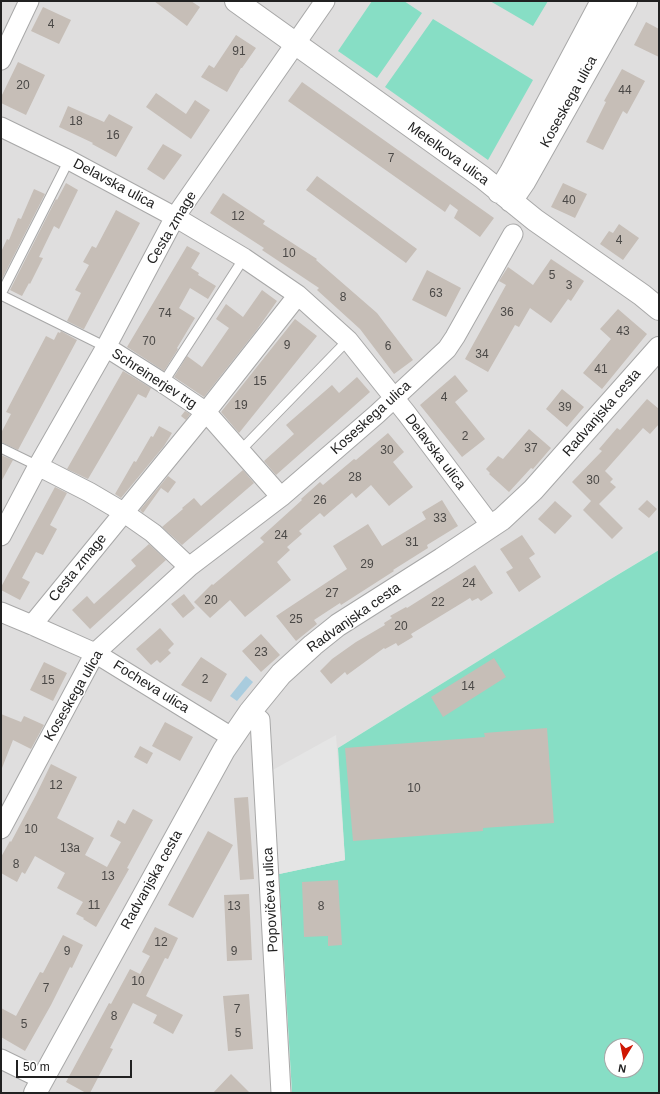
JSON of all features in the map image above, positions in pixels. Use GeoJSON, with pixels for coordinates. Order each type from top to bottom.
{"type":"FeatureCollection","features":[{"type":"Feature","properties":{"kind":"street"},"geometry":{"type":"LineString","coordinates":[[1,60],[29,1]]}},
{"type":"Feature","properties":{"kind":"street","name":"Metelkova ulica"},"geometry":{"type":"LineString","coordinates":[[236,1],[482,177],[535,220],[642,295],[659,309]]}},
{"type":"Feature","properties":{"kind":"street","name":"Cesta zmage"},"geometry":{"type":"LineString","coordinates":[[1,536],[38,466],[106,347],[175,217],[325,1]]}},
{"type":"Feature","properties":{"kind":"street","name":"Koseskega ulica"},"geometry":{"type":"LineString","coordinates":[[505,197],[511,172],[602,1]]}},
{"type":"Feature","properties":{"kind":"street","name":"Koseskega ulica"},"geometry":{"type":"LineString","coordinates":[[505,197],[524,182],[626,1]]}},
{"type":"Feature","properties":{"kind":"street","name":"Delavska ulica"},"geometry":{"type":"LineString","coordinates":[[1,127],[69,160],[175,217],[244,258],[298,295],[348,340],[492,526]]}},
{"type":"Feature","properties":{"kind":"street","name":"Koseskega ulica"},"geometry":{"type":"LineString","coordinates":[[1,829],[95,653],[190,567],[281,497],[377,414],[446,349],[462,325],[513,234]]}},
{"type":"Feature","properties":{"kind":"street"},"geometry":{"type":"LineString","coordinates":[[206,412],[298,295]]}},
{"type":"Feature","properties":{"kind":"street","name":"Schreinerjev trg"},"geometry":{"type":"LineString","coordinates":[[106,347],[206,412],[281,497]]}},
{"type":"Feature","properties":{"kind":"street","name":"Radvanjska cesta"},"geometry":{"type":"LineString","coordinates":[[38,1086],[224,750],[250,712],[281,674],[338,625],[502,519],[533,490],[659,348]]}},
{"type":"Feature","properties":{"kind":"street","name":"Cesta zmage"},"geometry":{"type":"LineString","coordinates":[[32,624],[206,412]]}},
{"type":"Feature","properties":{"kind":"street"},"geometry":{"type":"LineString","coordinates":[[38,466],[124,512],[153,533],[190,567]]}},
{"type":"Feature","properties":{"kind":"street","name":"Focheva ulica"},"geometry":{"type":"LineString","coordinates":[[1,612],[32,624],[95,653],[233,738]]}},
{"type":"Feature","properties":{"kind":"street","name":"Popovičeva ulica"},"geometry":{"type":"LineString","coordinates":[[250,712],[260,720],[281,1093]]}},
{"type":"Feature","properties":{"kind":"street"},"geometry":{"type":"LineString","coordinates":[[1,1059],[38,1086]]}},
{"type":"Feature","properties":{"kind":"lane","name":"Schreinerjev trg"},"geometry":{"type":"LineString","coordinates":[[69,160],[1,294],[106,347]]}},
{"type":"Feature","properties":{"kind":"lane"},"geometry":{"type":"LineString","coordinates":[[163,383],[244,258]]}},
{"type":"Feature","properties":{"kind":"lane"},"geometry":{"type":"LineString","coordinates":[[241,450],[348,340]]}},
{"type":"Feature","properties":{"kind":"lane"},"geometry":{"type":"LineString","coordinates":[[1,448],[38,466]]}},
{"type":"Feature","properties":{"kind":"shaded area"},"geometry":{"type":"Polygon","coordinates":[[[1,1],[659,1],[659,550],[338,748],[345,860],[279,874],[292,1093],[1,1093],[1,1]]]}},
{"type":"Feature","properties":{"kind":"shaded area"},"geometry":{"type":"Polygon","coordinates":[[[336,735],[345,860],[279,874],[269,772],[336,735]]]}},
{"type":"Feature","properties":{"kind":"green space"},"geometry":{"type":"Polygon","coordinates":[[[372,1],[404,1],[422,13],[377,78],[338,51],[372,1]]]}},
{"type":"Feature","properties":{"kind":"green space"},"geometry":{"type":"Polygon","coordinates":[[[490,1],[548,1],[533,26],[490,1]]]}},
{"type":"Feature","properties":{"kind":"green space"},"geometry":{"type":"Polygon","coordinates":[[[433,19],[533,80],[488,160],[385,87],[433,19]]]}},
{"type":"Feature","properties":{"kind":"green space"},"geometry":{"type":"Polygon","coordinates":[[[659,550],[659,1093],[292,1093],[279,874],[345,860],[338,748],[659,550]]]}},
{"type":"Feature","properties":{"kind":"water"},"geometry":{"type":"Polygon","coordinates":[[[246,676],[253,682],[237,701],[230,696],[246,676]]]}},
{"type":"Feature","properties":{"kind":"building"},"geometry":{"type":"Polygon","coordinates":[[[154,1],[191,1],[200,7],[187,26],[154,1]]]}},
{"type":"Feature","properties":{"kind":"building"},"geometry":{"type":"Polygon","coordinates":[[[43,7],[71,20],[59,44],[31,31],[43,7]]]}},
{"type":"Feature","properties":{"kind":"building"},"geometry":{"type":"Polygon","coordinates":[[[646,22],[659,29],[659,57],[634,45],[646,22]]]}},
{"type":"Feature","properties":{"kind":"building"},"geometry":{"type":"Polygon","coordinates":[[[236,35],[256,48],[241,68],[227,92],[201,77],[209,65],[214,68],[236,35]]]}},
{"type":"Feature","properties":{"kind":"building"},"geometry":{"type":"Polygon","coordinates":[[[18,62],[45,75],[26,115],[1,103],[1,97],[18,62]]]}},
{"type":"Feature","properties":{"kind":"building"},"geometry":{"type":"Polygon","coordinates":[[[622,69],[645,81],[627,114],[623,111],[603,150],[586,142],[606,102],[604,101],[622,69]]]}},
{"type":"Feature","properties":{"kind":"building"},"geometry":{"type":"Polygon","coordinates":[[[302,82],[494,218],[480,237],[454,218],[458,210],[450,204],[445,212],[288,101],[302,82]]]}},
{"type":"Feature","properties":{"kind":"building"},"geometry":{"type":"Polygon","coordinates":[[[156,93],[186,114],[195,100],[210,110],[191,139],[146,107],[156,93]]]}},
{"type":"Feature","properties":{"kind":"building"},"geometry":{"type":"Polygon","coordinates":[[[68,106],[104,122],[109,114],[133,127],[116,157],[92,144],[93,143],[59,127],[68,106]]]}},
{"type":"Feature","properties":{"kind":"building"},"geometry":{"type":"Polygon","coordinates":[[[163,144],[182,155],[164,180],[147,169],[163,144]]]}},
{"type":"Feature","properties":{"kind":"building"},"geometry":{"type":"Polygon","coordinates":[[[317,176],[417,249],[406,263],[306,190],[317,176]]]}},
{"type":"Feature","properties":{"kind":"building"},"geometry":{"type":"Polygon","coordinates":[[[66,183],[78,190],[59,229],[54,226],[39,257],[43,258],[22,296],[10,290],[56,199],[57,200],[66,183]]]}},
{"type":"Feature","properties":{"kind":"building"},"geometry":{"type":"Polygon","coordinates":[[[563,183],[587,194],[575,218],[551,207],[563,183]]]}},
{"type":"Feature","properties":{"kind":"building"},"geometry":{"type":"Polygon","coordinates":[[[34,189],[45,194],[1,281],[1,252],[7,239],[9,240],[18,218],[21,219],[34,189]]]}},
{"type":"Feature","properties":{"kind":"building"},"geometry":{"type":"Polygon","coordinates":[[[223,193],[265,221],[263,224],[317,259],[316,260],[377,313],[413,360],[394,374],[360,329],[317,290],[319,288],[262,250],[264,248],[210,213],[223,193]]]}},
{"type":"Feature","properties":{"kind":"building"},"geometry":{"type":"Polygon","coordinates":[[[116,210],[140,223],[83,329],[67,321],[81,293],[75,290],[89,265],[83,262],[92,246],[96,248],[116,210]]]}},
{"type":"Feature","properties":{"kind":"building"},"geometry":{"type":"Polygon","coordinates":[[[619,224],[639,238],[623,260],[600,244],[609,231],[613,233],[619,224]]]}},
{"type":"Feature","properties":{"kind":"building"},"geometry":{"type":"Polygon","coordinates":[[[187,246],[200,253],[191,268],[199,273],[198,275],[216,286],[208,299],[190,288],[179,308],[195,318],[164,371],[127,347],[187,246]]]}},
{"type":"Feature","properties":{"kind":"building"},"geometry":{"type":"Polygon","coordinates":[[[551,259],[584,281],[571,301],[568,299],[551,323],[530,308],[519,327],[515,325],[488,372],[465,359],[506,285],[499,281],[508,267],[533,285],[551,259]]]}},
{"type":"Feature","properties":{"kind":"building"},"geometry":{"type":"Polygon","coordinates":[[[427,270],[461,288],[446,317],[412,300],[427,270]]]}},
{"type":"Feature","properties":{"kind":"building"},"geometry":{"type":"Polygon","coordinates":[[[262,290],[277,301],[256,331],[204,397],[174,377],[187,356],[202,367],[229,328],[216,319],[226,304],[243,317],[262,290]]]}},
{"type":"Feature","properties":{"kind":"building"},"geometry":{"type":"Polygon","coordinates":[[[618,309],[647,334],[602,389],[583,373],[611,339],[600,329],[618,309]]]}},
{"type":"Feature","properties":{"kind":"building"},"geometry":{"type":"Polygon","coordinates":[[[295,319],[317,336],[239,433],[221,412],[295,319]]]}},
{"type":"Feature","properties":{"kind":"building"},"geometry":{"type":"Polygon","coordinates":[[[61,331],[77,340],[18,450],[1,442],[1,433],[11,414],[6,412],[46,336],[54,340],[58,332],[60,333],[61,331]]]}},
{"type":"Feature","properties":{"kind":"building"},"geometry":{"type":"Polygon","coordinates":[[[123,371],[151,388],[146,398],[138,394],[88,479],[67,469],[123,371]]]}},
{"type":"Feature","properties":{"kind":"building"},"geometry":{"type":"Polygon","coordinates":[[[455,375],[468,391],[455,402],[485,439],[462,457],[420,405],[455,375]]]}},
{"type":"Feature","properties":{"kind":"building"},"geometry":{"type":"Polygon","coordinates":[[[357,377],[370,392],[276,475],[264,461],[294,434],[286,425],[332,385],[339,393],[357,377]]]}},
{"type":"Feature","properties":{"kind":"building"},"geometry":{"type":"Polygon","coordinates":[[[562,389],[584,407],[567,427],[546,409],[562,389]]]}},
{"type":"Feature","properties":{"kind":"building"},"geometry":{"type":"Polygon","coordinates":[[[647,399],[659,409],[659,424],[650,434],[643,428],[605,471],[613,479],[610,482],[616,487],[599,504],[623,528],[612,539],[583,510],[591,501],[572,482],[602,451],[599,449],[617,428],[620,430],[647,399]]]}},
{"type":"Feature","properties":{"kind":"building"},"geometry":{"type":"Polygon","coordinates":[[[185,411],[190,414],[186,420],[181,416],[185,411]]]}},
{"type":"Feature","properties":{"kind":"building"},"geometry":{"type":"Polygon","coordinates":[[[159,426],[172,433],[164,446],[121,498],[115,494],[134,461],[136,462],[151,436],[153,437],[159,426]]]}},
{"type":"Feature","properties":{"kind":"building"},"geometry":{"type":"Polygon","coordinates":[[[529,429],[551,448],[533,469],[531,468],[509,492],[489,474],[490,473],[486,469],[498,456],[503,459],[529,429]]]}},
{"type":"Feature","properties":{"kind":"building"},"geometry":{"type":"Polygon","coordinates":[[[388,433],[404,452],[393,462],[413,487],[389,506],[371,485],[356,498],[352,493],[324,517],[320,513],[299,531],[302,534],[287,547],[290,550],[277,562],[291,580],[245,617],[230,600],[210,618],[194,602],[212,584],[213,585],[264,542],[260,538],[320,482],[323,485],[388,433]]]}},
{"type":"Feature","properties":{"kind":"building"},"geometry":{"type":"Polygon","coordinates":[[[1,455],[13,460],[1,482],[1,455]]]}},
{"type":"Feature","properties":{"kind":"building"},"geometry":{"type":"Polygon","coordinates":[[[243,470],[254,483],[182,545],[162,527],[194,498],[201,506],[243,470]]]}},
{"type":"Feature","properties":{"kind":"building"},"geometry":{"type":"Polygon","coordinates":[[[168,476],[176,482],[168,493],[161,488],[143,513],[140,510],[168,476]]]}},
{"type":"Feature","properties":{"kind":"building"},"geometry":{"type":"Polygon","coordinates":[[[55,487],[67,493],[50,525],[57,529],[43,555],[36,552],[22,578],[30,582],[20,600],[1,590],[1,587],[55,487]]]}},
{"type":"Feature","properties":{"kind":"building"},"geometry":{"type":"Polygon","coordinates":[[[442,500],[458,526],[427,545],[428,548],[393,570],[394,571],[341,605],[340,603],[314,620],[317,624],[296,641],[276,616],[347,569],[333,546],[368,524],[382,546],[426,519],[422,512],[442,500]]]}},
{"type":"Feature","properties":{"kind":"building"},"geometry":{"type":"Polygon","coordinates":[[[647,500],[657,509],[649,518],[638,509],[647,500]]]}},
{"type":"Feature","properties":{"kind":"building"},"geometry":{"type":"Polygon","coordinates":[[[555,501],[572,516],[555,534],[538,519],[555,501]]]}},
{"type":"Feature","properties":{"kind":"building"},"geometry":{"type":"Polygon","coordinates":[[[522,535],[535,554],[529,558],[541,577],[519,592],[506,572],[513,568],[500,549],[522,535]]]}},
{"type":"Feature","properties":{"kind":"building"},"geometry":{"type":"Polygon","coordinates":[[[149,544],[166,560],[90,629],[72,610],[87,596],[94,604],[136,566],[131,560],[149,544]]]}},
{"type":"Feature","properties":{"kind":"building"},"geometry":{"type":"Polygon","coordinates":[[[475,565],[493,593],[481,601],[478,598],[472,601],[470,598],[411,634],[413,637],[398,646],[396,643],[385,649],[384,648],[347,675],[345,672],[331,684],[320,671],[332,659],[356,642],[385,625],[384,623],[392,618],[390,616],[406,607],[407,608],[475,565]]]}},
{"type":"Feature","properties":{"kind":"building"},"geometry":{"type":"Polygon","coordinates":[[[184,594],[195,608],[183,618],[171,604],[184,594]]]}},
{"type":"Feature","properties":{"kind":"building"},"geometry":{"type":"Polygon","coordinates":[[[160,628],[174,644],[168,650],[171,653],[160,663],[157,660],[151,665],[136,649],[160,628]]]}},
{"type":"Feature","properties":{"kind":"building"},"geometry":{"type":"Polygon","coordinates":[[[261,634],[280,655],[261,672],[242,651],[261,634]]]}},
{"type":"Feature","properties":{"kind":"building"},"geometry":{"type":"Polygon","coordinates":[[[201,657],[227,674],[211,702],[181,685],[201,657]]]}},
{"type":"Feature","properties":{"kind":"building"},"geometry":{"type":"Polygon","coordinates":[[[494,658],[506,677],[443,717],[431,697],[494,658]]]}},
{"type":"Feature","properties":{"kind":"building"},"geometry":{"type":"Polygon","coordinates":[[[44,662],[67,673],[53,701],[30,690],[44,662]]]}},
{"type":"Feature","properties":{"kind":"building"},"geometry":{"type":"Polygon","coordinates":[[[1,714],[21,722],[24,716],[44,725],[31,749],[13,740],[2,768],[1,714]]]}},
{"type":"Feature","properties":{"kind":"building"},"geometry":{"type":"Polygon","coordinates":[[[165,722],[193,737],[180,761],[152,746],[165,722]]]}},
{"type":"Feature","properties":{"kind":"building"},"geometry":{"type":"Polygon","coordinates":[[[547,728],[554,823],[483,828],[483,831],[353,841],[345,748],[485,737],[484,733],[547,728]]]}},
{"type":"Feature","properties":{"kind":"building"},"geometry":{"type":"Polygon","coordinates":[[[140,746],[153,753],[147,764],[134,757],[140,746]]]}},
{"type":"Feature","properties":{"kind":"building"},"geometry":{"type":"Polygon","coordinates":[[[51,764],[77,777],[57,818],[94,838],[85,855],[107,867],[121,842],[110,836],[118,820],[125,824],[133,809],[153,820],[127,868],[129,869],[96,927],[76,914],[83,902],[57,888],[65,873],[35,856],[25,874],[22,872],[17,882],[1,873],[1,857],[10,841],[11,842],[51,764]]]}},
{"type":"Feature","properties":{"kind":"building"},"geometry":{"type":"Polygon","coordinates":[[[248,797],[254,879],[240,880],[234,798],[248,797]]]}},
{"type":"Feature","properties":{"kind":"building"},"geometry":{"type":"Polygon","coordinates":[[[208,831],[233,845],[193,918],[168,905],[208,831]]]}},
{"type":"Feature","properties":{"kind":"building"},"geometry":{"type":"Polygon","coordinates":[[[338,880],[342,945],[328,946],[328,936],[304,937],[302,882],[338,880]]]}},
{"type":"Feature","properties":{"kind":"building"},"geometry":{"type":"Polygon","coordinates":[[[249,894],[252,960],[227,961],[224,895],[249,894]]]}},
{"type":"Feature","properties":{"kind":"building"},"geometry":{"type":"Polygon","coordinates":[[[155,927],[178,938],[168,959],[165,958],[146,996],[183,1015],[173,1034],[153,1023],[157,1015],[133,1003],[110,1048],[113,1049],[90,1093],[86,1093],[66,1082],[109,1003],[111,1004],[130,969],[140,974],[150,956],[142,952],[155,927]]]}},
{"type":"Feature","properties":{"kind":"building"},"geometry":{"type":"Polygon","coordinates":[[[63,935],[83,945],[72,968],[70,967],[25,1051],[1,1037],[1,1008],[16,1016],[40,972],[43,973],[63,935]]]}},
{"type":"Feature","properties":{"kind":"building"},"geometry":{"type":"Polygon","coordinates":[[[249,994],[253,1049],[228,1051],[223,996],[249,994]]]}},
{"type":"Feature","properties":{"kind":"building"},"geometry":{"type":"Polygon","coordinates":[[[231,1074],[250,1093],[213,1093],[231,1074]]]}}]}
